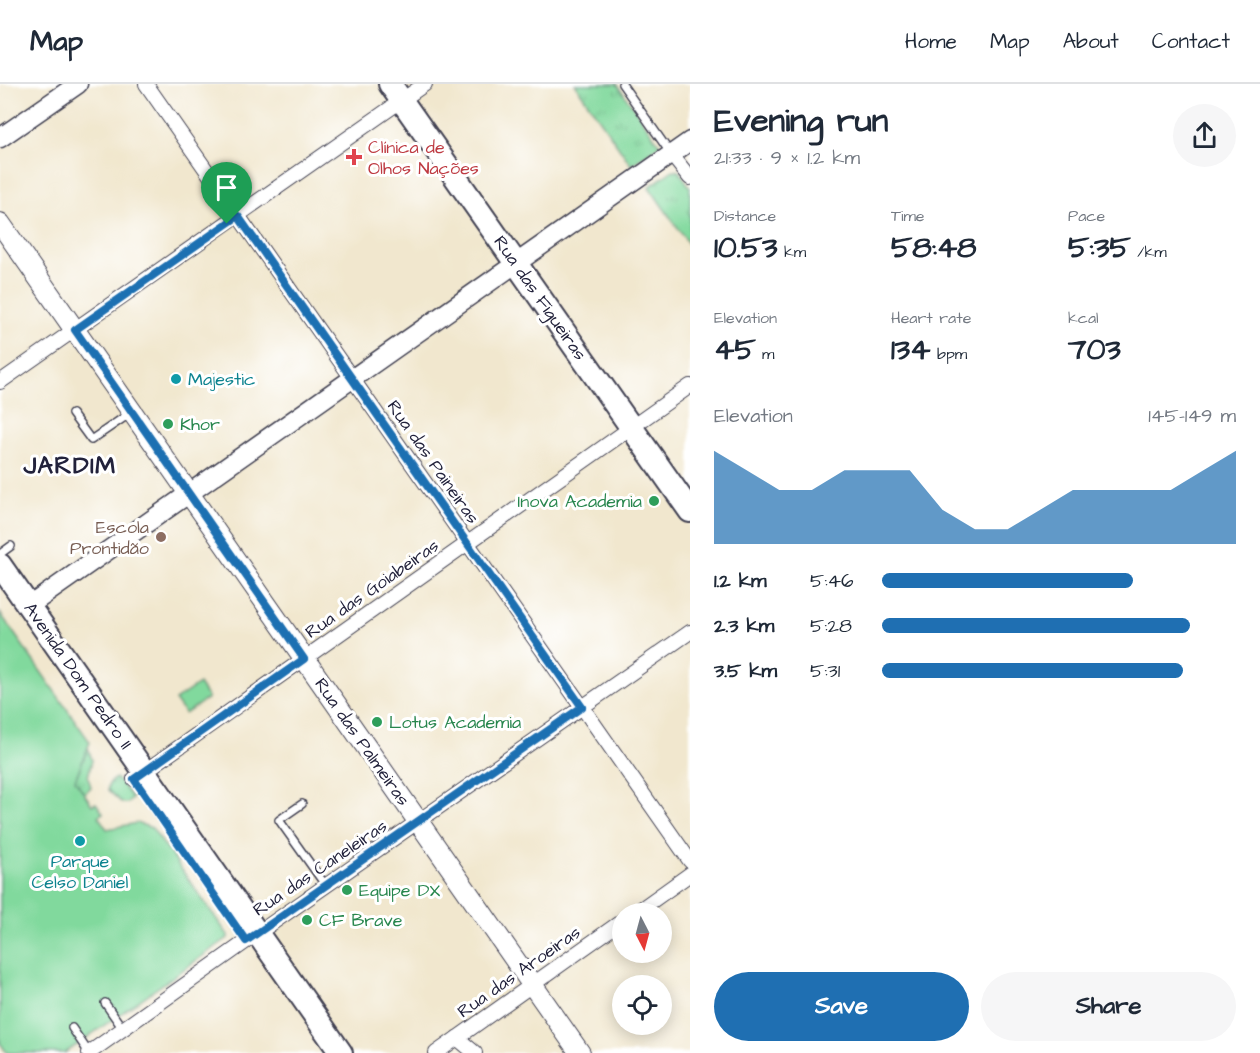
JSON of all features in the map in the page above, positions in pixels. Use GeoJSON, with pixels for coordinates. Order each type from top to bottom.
{"type":"FeatureCollection","features":[{"type":"Feature","properties":{"kind":"main road","name":"Rua das Figueiras"},"geometry":{"type":"LineString","coordinates":[[396,92],[690,511]]}},
{"type":"Feature","properties":{"kind":"main road","name":"Rua das Palmeiras"},"geometry":{"type":"LineString","coordinates":[[0,223],[580,1053]]}},
{"type":"Feature","properties":{"kind":"main road","name":"Avenida Dom Pedro II"},"geometry":{"type":"LineString","coordinates":[[6,555],[29,606],[139,775],[252,937],[341,1053]]}},
{"type":"Feature","properties":{"kind":"main road","name":"Avenida Dom Pedro II"},"geometry":{"type":"LineString","coordinates":[[0,590],[139,775]]}},
{"type":"Feature","properties":{"kind":"main road","name":"Avenida Dom Pedro II"},"geometry":{"type":"LineString","coordinates":[[252,937],[325,1053]]}},
{"type":"Feature","properties":{"kind":"street"},"geometry":{"type":"LineString","coordinates":[[0,138],[78,84]]}},
{"type":"Feature","properties":{"kind":"street","name":"Rua das Paineiras"},"geometry":{"type":"LineString","coordinates":[[146,84],[690,861]]}},
{"type":"Feature","properties":{"kind":"street"},"geometry":{"type":"LineString","coordinates":[[0,382],[238,216],[396,92],[425,84]]}},
{"type":"Feature","properties":{"kind":"street"},"geometry":{"type":"LineString","coordinates":[[29,606],[690,141]]}},
{"type":"Feature","properties":{"kind":"street"},"geometry":{"type":"LineString","coordinates":[[671,154],[690,178]]}},
{"type":"Feature","properties":{"kind":"street","name":"Rua das Goiabeiras"},"geometry":{"type":"LineString","coordinates":[[139,775],[690,386]]}},
{"type":"Feature","properties":{"kind":"street","name":"Rua das Caneleiras"},"geometry":{"type":"LineString","coordinates":[[89,1053],[690,632]]}},
{"type":"Feature","properties":{"kind":"street"},"geometry":{"type":"LineString","coordinates":[[649,903],[690,874]]}},
{"type":"Feature","properties":{"kind":"street","name":"Rua das Aroeiras"},"geometry":{"type":"LineString","coordinates":[[436,1053],[612,928]]}},
{"type":"Feature","properties":{"kind":"street"},"geometry":{"type":"LineString","coordinates":[[457,1038],[476,1053]]}},
{"type":"Feature","properties":{"kind":"lane"},"geometry":{"type":"LineString","coordinates":[[622,84],[671,154]]}},
{"type":"Feature","properties":{"kind":"lane"},"geometry":{"type":"LineString","coordinates":[[72,414],[91,440],[132,412]]}},
{"type":"Feature","properties":{"kind":"lane"},"geometry":{"type":"LineString","coordinates":[[0,554],[6,555]]}},
{"type":"Feature","properties":{"kind":"lane"},"geometry":{"type":"LineString","coordinates":[[302,804],[279,820],[326,886]]}},
{"type":"Feature","properties":{"kind":"lane"},"geometry":{"type":"LineString","coordinates":[[105,1004],[123,1029]]}},
{"type":"Feature","properties":{"kind":"lane"},"geometry":{"type":"LineString","coordinates":[[72,1028],[89,1053]]}},
{"type":"Feature","properties":{"kind":"green space"},"geometry":{"type":"Polygon","coordinates":[[[575,84],[617,84],[660,145],[631,165],[575,84]]]}},
{"type":"Feature","properties":{"kind":"green space"},"geometry":{"type":"Polygon","coordinates":[[[673,170],[679,171],[690,187],[690,246],[649,187],[673,170]]]}},
{"type":"Feature","properties":{"kind":"green space","name":"Parque Celso Daniel"},"geometry":{"type":"Polygon","coordinates":[[[0,613],[90,742],[75,780],[92,805],[96,803],[103,813],[98,816],[107,829],[137,823],[152,828],[228,935],[228,938],[65,1053],[7,1053],[0,1043],[0,613]]]}},
{"type":"Feature","properties":{"kind":"green space"},"geometry":{"type":"Polygon","coordinates":[[[199,684],[208,698],[185,714],[175,700],[199,684]]]}},
{"type":"Feature","properties":{"kind":"green space"},"geometry":{"type":"Polygon","coordinates":[[[88,748],[92,760],[88,777],[91,787],[84,794],[75,780],[88,748]]]}},
{"type":"Feature","properties":{"kind":"green space"},"geometry":{"type":"Polygon","coordinates":[[[116,778],[132,797],[128,803],[122,803],[108,790],[110,782],[116,778]]]}},
{"type":"Feature","properties":{"kind":"place","name":"Clínica de Olhos Nações"},"geometry":{"type":"Point","coordinates":[354,157]}},
{"type":"Feature","properties":{"kind":"place","name":"Majestic"},"geometry":{"type":"Point","coordinates":[176,379]}},
{"type":"Feature","properties":{"kind":"place","name":"Khor"},"geometry":{"type":"Point","coordinates":[168,424]}},
{"type":"Feature","properties":{"kind":"place","name":"Inova Academia"},"geometry":{"type":"Point","coordinates":[654,501]}},
{"type":"Feature","properties":{"kind":"place","name":"Escola Prontidão"},"geometry":{"type":"Point","coordinates":[161,537]}},
{"type":"Feature","properties":{"kind":"place","name":"Lotus Academia"},"geometry":{"type":"Point","coordinates":[377,722]}},
{"type":"Feature","properties":{"kind":"place","name":"Parque Celso Daniel"},"geometry":{"type":"Point","coordinates":[80,841]}},
{"type":"Feature","properties":{"kind":"place","name":"Equipe DX"},"geometry":{"type":"Point","coordinates":[347,890]}},
{"type":"Feature","properties":{"kind":"place","name":"CF Brave"},"geometry":{"type":"Point","coordinates":[307,920]}},
{"type":"Feature","properties":{"kind":"district","name":"JARDIM"},"geometry":{"type":"Point","coordinates":[70,466]}},
{"type":"Feature","properties":{"kind":"route"},"geometry":{"type":"LineString","coordinates":[[238,216],[582,707],[246,941],[134,779],[304,659],[75,330],[227,224],[238,216]]}}]}
